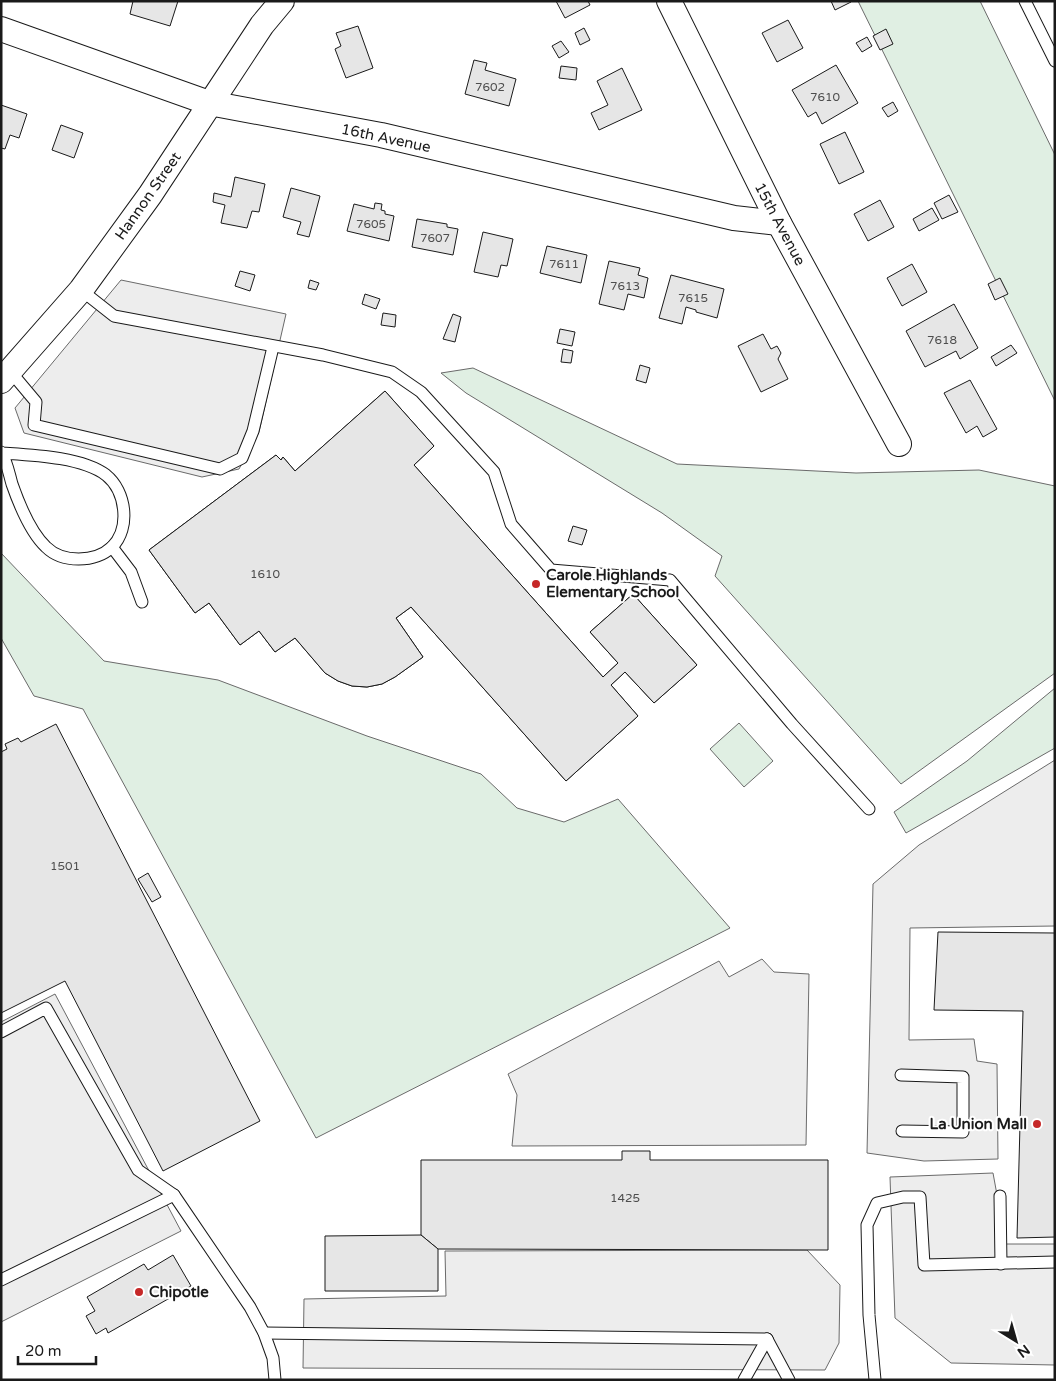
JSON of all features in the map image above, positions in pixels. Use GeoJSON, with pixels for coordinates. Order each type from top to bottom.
{"type":"FeatureCollection","features":[{"type":"Feature","properties":{"kind":"street","name":"Hannon Street"},"geometry":{"type":"LineString","coordinates":[[6,376],[82,290],[150,195],[262,25],[282,1]]}},
{"type":"Feature","properties":{"kind":"street","name":"15th Avenue"},"geometry":{"type":"LineString","coordinates":[[668,1],[779,223],[899,444]]}},
{"type":"Feature","properties":{"kind":"street","name":"16th Avenue"},"geometry":{"type":"LineString","coordinates":[[1,29],[209,103],[381,135],[734,218],[779,223]]}},
{"type":"Feature","properties":{"kind":"lane"},"geometry":{"type":"LineString","coordinates":[[1025,1],[1055,61]]}},
{"type":"Feature","properties":{"kind":"lane"},"geometry":{"type":"LineString","coordinates":[[82,290],[114,316],[323,355],[392,372],[421,392],[494,472],[511,524],[551,570],[670,580],[792,724],[869,809]]}},
{"type":"Feature","properties":{"kind":"lane"},"geometry":{"type":"LineString","coordinates":[[6,376],[36,402],[34,425],[220,469],[242,458],[253,431],[273,347]]}},
{"type":"Feature","properties":{"kind":"lane"},"geometry":{"type":"LineString","coordinates":[[2,453],[79,463],[106,475],[120,495],[124,516],[123,528],[112,547],[94,556],[80,560],[67,558],[48,549],[39,541],[17,498],[2,453]]}},
{"type":"Feature","properties":{"kind":"lane"},"geometry":{"type":"LineString","coordinates":[[112,547],[131,572],[142,602]]}},
{"type":"Feature","properties":{"kind":"lane"},"geometry":{"type":"LineString","coordinates":[[1,1032],[46,1008],[138,1170],[174,1195],[250,1307],[264,1332],[273,1358],[275,1380]]}},
{"type":"Feature","properties":{"kind":"lane"},"geometry":{"type":"LineString","coordinates":[[901,1075],[963,1077],[963,1132],[902,1131]]}},
{"type":"Feature","properties":{"kind":"lane"},"geometry":{"type":"LineString","coordinates":[[1,1280],[174,1195]]}},
{"type":"Feature","properties":{"kind":"lane"},"geometry":{"type":"LineString","coordinates":[[1000,1196],[1001,1264]]}},
{"type":"Feature","properties":{"kind":"lane"},"geometry":{"type":"LineString","coordinates":[[875,1380],[869,1315],[867,1225],[877,1203],[903,1197],[920,1197],[924,1265],[1055,1262]]}},
{"type":"Feature","properties":{"kind":"lane"},"geometry":{"type":"LineString","coordinates":[[264,1332],[767,1340]]}},
{"type":"Feature","properties":{"kind":"lane"},"geometry":{"type":"LineString","coordinates":[[744,1380],[767,1340]]}},
{"type":"Feature","properties":{"kind":"lane"},"geometry":{"type":"LineString","coordinates":[[767,1340],[788,1380]]}},
{"type":"Feature","properties":{"kind":"green space"},"geometry":{"type":"Polygon","coordinates":[[[858,1],[980,1],[1055,155],[1055,401],[858,1]]]}},
{"type":"Feature","properties":{"kind":"green space"},"geometry":{"type":"Polygon","coordinates":[[[473,368],[677,464],[856,473],[979,470],[1055,486],[1055,673],[901,784],[715,576],[722,556],[662,513],[466,393],[441,373],[473,368]]]}},
{"type":"Feature","properties":{"kind":"green space"},"geometry":{"type":"Polygon","coordinates":[[[1,553],[104,661],[218,680],[367,736],[481,774],[517,808],[564,822],[618,799],[730,928],[316,1138],[83,709],[34,696],[1,638],[1,553]]]}},
{"type":"Feature","properties":{"kind":"green space"},"geometry":{"type":"Polygon","coordinates":[[[1055,688],[1055,748],[906,833],[894,812],[967,761],[1055,688]]]}},
{"type":"Feature","properties":{"kind":"green space"},"geometry":{"type":"Polygon","coordinates":[[[739,723],[773,761],[744,787],[710,749],[739,723]]]}},
{"type":"Feature","properties":{"kind":"shaded area"},"geometry":{"type":"Polygon","coordinates":[[[121,280],[286,314],[259,432],[239,469],[202,477],[24,433],[15,408],[121,280]]]}},
{"type":"Feature","properties":{"kind":"shaded area"},"geometry":{"type":"Polygon","coordinates":[[[1055,760],[1055,926],[910,928],[909,1040],[974,1039],[977,1061],[997,1064],[998,1159],[924,1161],[867,1153],[873,884],[919,845],[1055,760]]]}},
{"type":"Feature","properties":{"kind":"shaded area"},"geometry":{"type":"Polygon","coordinates":[[[762,959],[774,972],[809,974],[806,1145],[512,1146],[517,1095],[508,1074],[719,961],[729,977],[762,959]]]}},
{"type":"Feature","properties":{"kind":"shaded area"},"geometry":{"type":"Polygon","coordinates":[[[55,994],[181,1231],[1,1322],[1,1022],[55,994]]]}},
{"type":"Feature","properties":{"kind":"shaded area"},"geometry":{"type":"Polygon","coordinates":[[[993,1173],[1006,1244],[1055,1244],[1055,1365],[951,1363],[895,1318],[890,1177],[993,1173]]]}},
{"type":"Feature","properties":{"kind":"shaded area"},"geometry":{"type":"Polygon","coordinates":[[[807,1250],[840,1285],[839,1343],[825,1370],[303,1368],[304,1299],[446,1296],[445,1251],[807,1250]]]}},
{"type":"Feature","properties":{"kind":"building"},"geometry":{"type":"Polygon","coordinates":[[[133,1],[178,1],[170,26],[130,14],[133,1]]]}},
{"type":"Feature","properties":{"kind":"building"},"geometry":{"type":"Polygon","coordinates":[[[556,1],[588,1],[590,5],[565,18],[556,1]]]}},
{"type":"Feature","properties":{"kind":"building"},"geometry":{"type":"Polygon","coordinates":[[[831,1],[851,1],[851,2],[835,10],[831,1]]]}},
{"type":"Feature","properties":{"kind":"building"},"geometry":{"type":"Polygon","coordinates":[[[788,20],[803,48],[777,62],[762,33],[788,20]]]}},
{"type":"Feature","properties":{"kind":"building"},"geometry":{"type":"Polygon","coordinates":[[[358,26],[373,68],[346,78],[335,49],[341,46],[336,33],[358,26]]]}},
{"type":"Feature","properties":{"kind":"building"},"geometry":{"type":"Polygon","coordinates":[[[584,28],[590,40],[580,45],[575,33],[584,28]]]}},
{"type":"Feature","properties":{"kind":"building"},"geometry":{"type":"Polygon","coordinates":[[[886,29],[893,44],[880,50],[873,36],[886,29]]]}},
{"type":"Feature","properties":{"kind":"building"},"geometry":{"type":"Polygon","coordinates":[[[867,37],[872,46],[862,52],[856,43],[867,37]]]}},
{"type":"Feature","properties":{"kind":"building"},"geometry":{"type":"Polygon","coordinates":[[[561,41],[569,52],[559,58],[552,46],[561,41]]]}},
{"type":"Feature","properties":{"kind":"building"},"geometry":{"type":"Polygon","coordinates":[[[474,60],[487,63],[485,70],[516,79],[509,106],[465,94],[474,60]]]}},
{"type":"Feature","properties":{"kind":"building"},"geometry":{"type":"Polygon","coordinates":[[[836,65],[858,103],[822,124],[816,112],[808,117],[792,90],[836,65]]]}},
{"type":"Feature","properties":{"kind":"building"},"geometry":{"type":"Polygon","coordinates":[[[561,66],[577,68],[576,80],[559,78],[561,66]]]}},
{"type":"Feature","properties":{"kind":"building"},"geometry":{"type":"Polygon","coordinates":[[[622,68],[642,110],[599,130],[591,113],[608,105],[597,81],[622,68]]]}},
{"type":"Feature","properties":{"kind":"building"},"geometry":{"type":"Polygon","coordinates":[[[893,102],[898,111],[888,117],[882,108],[893,102]]]}},
{"type":"Feature","properties":{"kind":"building"},"geometry":{"type":"Polygon","coordinates":[[[1,105],[27,114],[19,138],[10,135],[5,149],[1,148],[1,105]]]}},
{"type":"Feature","properties":{"kind":"building"},"geometry":{"type":"Polygon","coordinates":[[[61,125],[83,133],[74,158],[52,150],[61,125]]]}},
{"type":"Feature","properties":{"kind":"building"},"geometry":{"type":"Polygon","coordinates":[[[845,132],[864,172],[839,184],[820,144],[845,132]]]}},
{"type":"Feature","properties":{"kind":"building"},"geometry":{"type":"Polygon","coordinates":[[[235,177],[265,184],[259,212],[252,211],[247,228],[221,223],[225,205],[213,202],[214,193],[231,197],[235,177]]]}},
{"type":"Feature","properties":{"kind":"building"},"geometry":{"type":"Polygon","coordinates":[[[291,188],[320,196],[309,237],[297,234],[301,222],[283,217],[291,188]]]}},
{"type":"Feature","properties":{"kind":"building"},"geometry":{"type":"Polygon","coordinates":[[[949,195],[958,212],[942,219],[934,203],[949,195]]]}},
{"type":"Feature","properties":{"kind":"building"},"geometry":{"type":"Polygon","coordinates":[[[880,200],[894,227],[868,241],[854,214],[880,200]]]}},
{"type":"Feature","properties":{"kind":"building"},"geometry":{"type":"Polygon","coordinates":[[[375,203],[382,204],[381,210],[385,211],[385,214],[394,216],[389,241],[347,231],[354,204],[374,209],[375,203]]]}},
{"type":"Feature","properties":{"kind":"building"},"geometry":{"type":"Polygon","coordinates":[[[932,208],[939,220],[919,231],[913,219],[932,208]]]}},
{"type":"Feature","properties":{"kind":"building"},"geometry":{"type":"Polygon","coordinates":[[[417,219],[447,224],[447,227],[458,229],[453,255],[412,247],[417,219]]]}},
{"type":"Feature","properties":{"kind":"building"},"geometry":{"type":"Polygon","coordinates":[[[483,232],[513,239],[507,266],[501,265],[498,277],[474,272],[483,232]]]}},
{"type":"Feature","properties":{"kind":"building"},"geometry":{"type":"Polygon","coordinates":[[[547,246],[587,255],[581,283],[540,273],[547,246]]]}},
{"type":"Feature","properties":{"kind":"building"},"geometry":{"type":"Polygon","coordinates":[[[609,261],[640,268],[638,275],[648,278],[644,298],[628,294],[624,310],[599,304],[609,261]]]}},
{"type":"Feature","properties":{"kind":"building"},"geometry":{"type":"Polygon","coordinates":[[[912,264],[927,292],[902,306],[887,278],[912,264]]]}},
{"type":"Feature","properties":{"kind":"building"},"geometry":{"type":"Polygon","coordinates":[[[240,271],[255,275],[250,291],[235,286],[240,271]]]}},
{"type":"Feature","properties":{"kind":"building"},"geometry":{"type":"Polygon","coordinates":[[[671,275],[724,289],[717,318],[686,307],[682,324],[659,318],[671,275]]]}},
{"type":"Feature","properties":{"kind":"building"},"geometry":{"type":"Polygon","coordinates":[[[1000,278],[1008,294],[995,300],[988,284],[1000,278]]]}},
{"type":"Feature","properties":{"kind":"building"},"geometry":{"type":"Polygon","coordinates":[[[310,280],[319,283],[316,290],[308,288],[310,280]]]}},
{"type":"Feature","properties":{"kind":"building"},"geometry":{"type":"Polygon","coordinates":[[[365,294],[380,299],[376,309],[362,304],[365,294]]]}},
{"type":"Feature","properties":{"kind":"building"},"geometry":{"type":"Polygon","coordinates":[[[954,304],[978,348],[960,359],[956,351],[925,367],[906,331],[954,304]]]}},
{"type":"Feature","properties":{"kind":"building"},"geometry":{"type":"Polygon","coordinates":[[[383,313],[396,315],[395,327],[381,325],[383,313]]]}},
{"type":"Feature","properties":{"kind":"building"},"geometry":{"type":"Polygon","coordinates":[[[453,314],[461,317],[455,342],[443,339],[453,314]]]}},
{"type":"Feature","properties":{"kind":"building"},"geometry":{"type":"Polygon","coordinates":[[[560,329],[575,332],[572,346],[557,343],[560,329]]]}},
{"type":"Feature","properties":{"kind":"building"},"geometry":{"type":"Polygon","coordinates":[[[763,334],[771,349],[777,346],[781,353],[778,359],[788,379],[761,392],[738,346],[763,334]]]}},
{"type":"Feature","properties":{"kind":"building"},"geometry":{"type":"Polygon","coordinates":[[[1011,345],[1017,353],[996,366],[991,357],[1011,345]]]}},
{"type":"Feature","properties":{"kind":"building"},"geometry":{"type":"Polygon","coordinates":[[[563,349],[573,351],[571,363],[561,362],[563,349]]]}},
{"type":"Feature","properties":{"kind":"building"},"geometry":{"type":"Polygon","coordinates":[[[640,365],[650,368],[646,383],[636,380],[640,365]]]}},
{"type":"Feature","properties":{"kind":"building"},"geometry":{"type":"Polygon","coordinates":[[[970,380],[997,429],[983,437],[977,426],[966,433],[944,393],[970,380]]]}},
{"type":"Feature","properties":{"kind":"building"},"geometry":{"type":"Polygon","coordinates":[[[385,391],[434,446],[414,465],[603,677],[618,663],[590,632],[633,594],[697,665],[654,703],[625,672],[611,685],[638,716],[566,781],[411,607],[396,618],[423,657],[382,684],[367,687],[352,686],[338,681],[325,673],[295,638],[275,652],[259,631],[240,645],[209,603],[195,613],[149,550],[276,455],[281,460],[283,457],[295,471],[385,391]],[[358,547],[349,554],[388,608],[402,598],[358,547]]]}},
{"type":"Feature","properties":{"kind":"building"},"geometry":{"type":"Polygon","coordinates":[[[385,391],[434,446],[414,465],[603,677],[618,663],[590,632],[633,594],[697,665],[654,703],[625,672],[611,685],[638,716],[566,781],[411,607],[396,618],[423,657],[382,684],[367,687],[352,686],[338,681],[325,673],[295,638],[275,652],[259,631],[240,645],[209,603],[195,613],[149,550],[276,455],[281,460],[283,457],[295,471],[385,391]]]}},
{"type":"Feature","properties":{"kind":"building"},"geometry":{"type":"Polygon","coordinates":[[[573,526],[587,530],[582,545],[568,541],[573,526]]]}},
{"type":"Feature","properties":{"kind":"building"},"geometry":{"type":"Polygon","coordinates":[[[56,724],[260,1121],[163,1171],[65,981],[1,1013],[1,752],[7,749],[5,744],[18,738],[21,742],[56,724]]]}},
{"type":"Feature","properties":{"kind":"building"},"geometry":{"type":"Polygon","coordinates":[[[148,873],[161,897],[152,902],[138,879],[148,873]]]}},
{"type":"Feature","properties":{"kind":"building","name":"La Union Mall"},"geometry":{"type":"Polygon","coordinates":[[[938,932],[1055,933],[1055,1237],[1017,1238],[1023,1011],[934,1010],[938,932]]]}},
{"type":"Feature","properties":{"kind":"building"},"geometry":{"type":"Polygon","coordinates":[[[622,1151],[650,1151],[650,1160],[828,1160],[828,1250],[438,1249],[421,1235],[421,1160],[622,1160],[622,1151]]]}},
{"type":"Feature","properties":{"kind":"building"},"geometry":{"type":"Polygon","coordinates":[[[421,1235],[438,1249],[438,1291],[325,1291],[325,1236],[421,1235]]]}},
{"type":"Feature","properties":{"kind":"building","name":"Chipotle"},"geometry":{"type":"Polygon","coordinates":[[[173,1255],[191,1286],[108,1333],[106,1328],[96,1334],[86,1316],[95,1311],[87,1297],[144,1264],[148,1270],[173,1255]]]}},
{"type":"Feature","properties":{"kind":"place","name":"Carole Highlands Elementary School"},"geometry":{"type":"Point","coordinates":[536,584]}},
{"type":"Feature","properties":{"kind":"place","name":"La Union Mall"},"geometry":{"type":"Point","coordinates":[1037,1124]}},
{"type":"Feature","properties":{"kind":"place","name":"Chipotle"},"geometry":{"type":"Point","coordinates":[139,1292]}}]}
